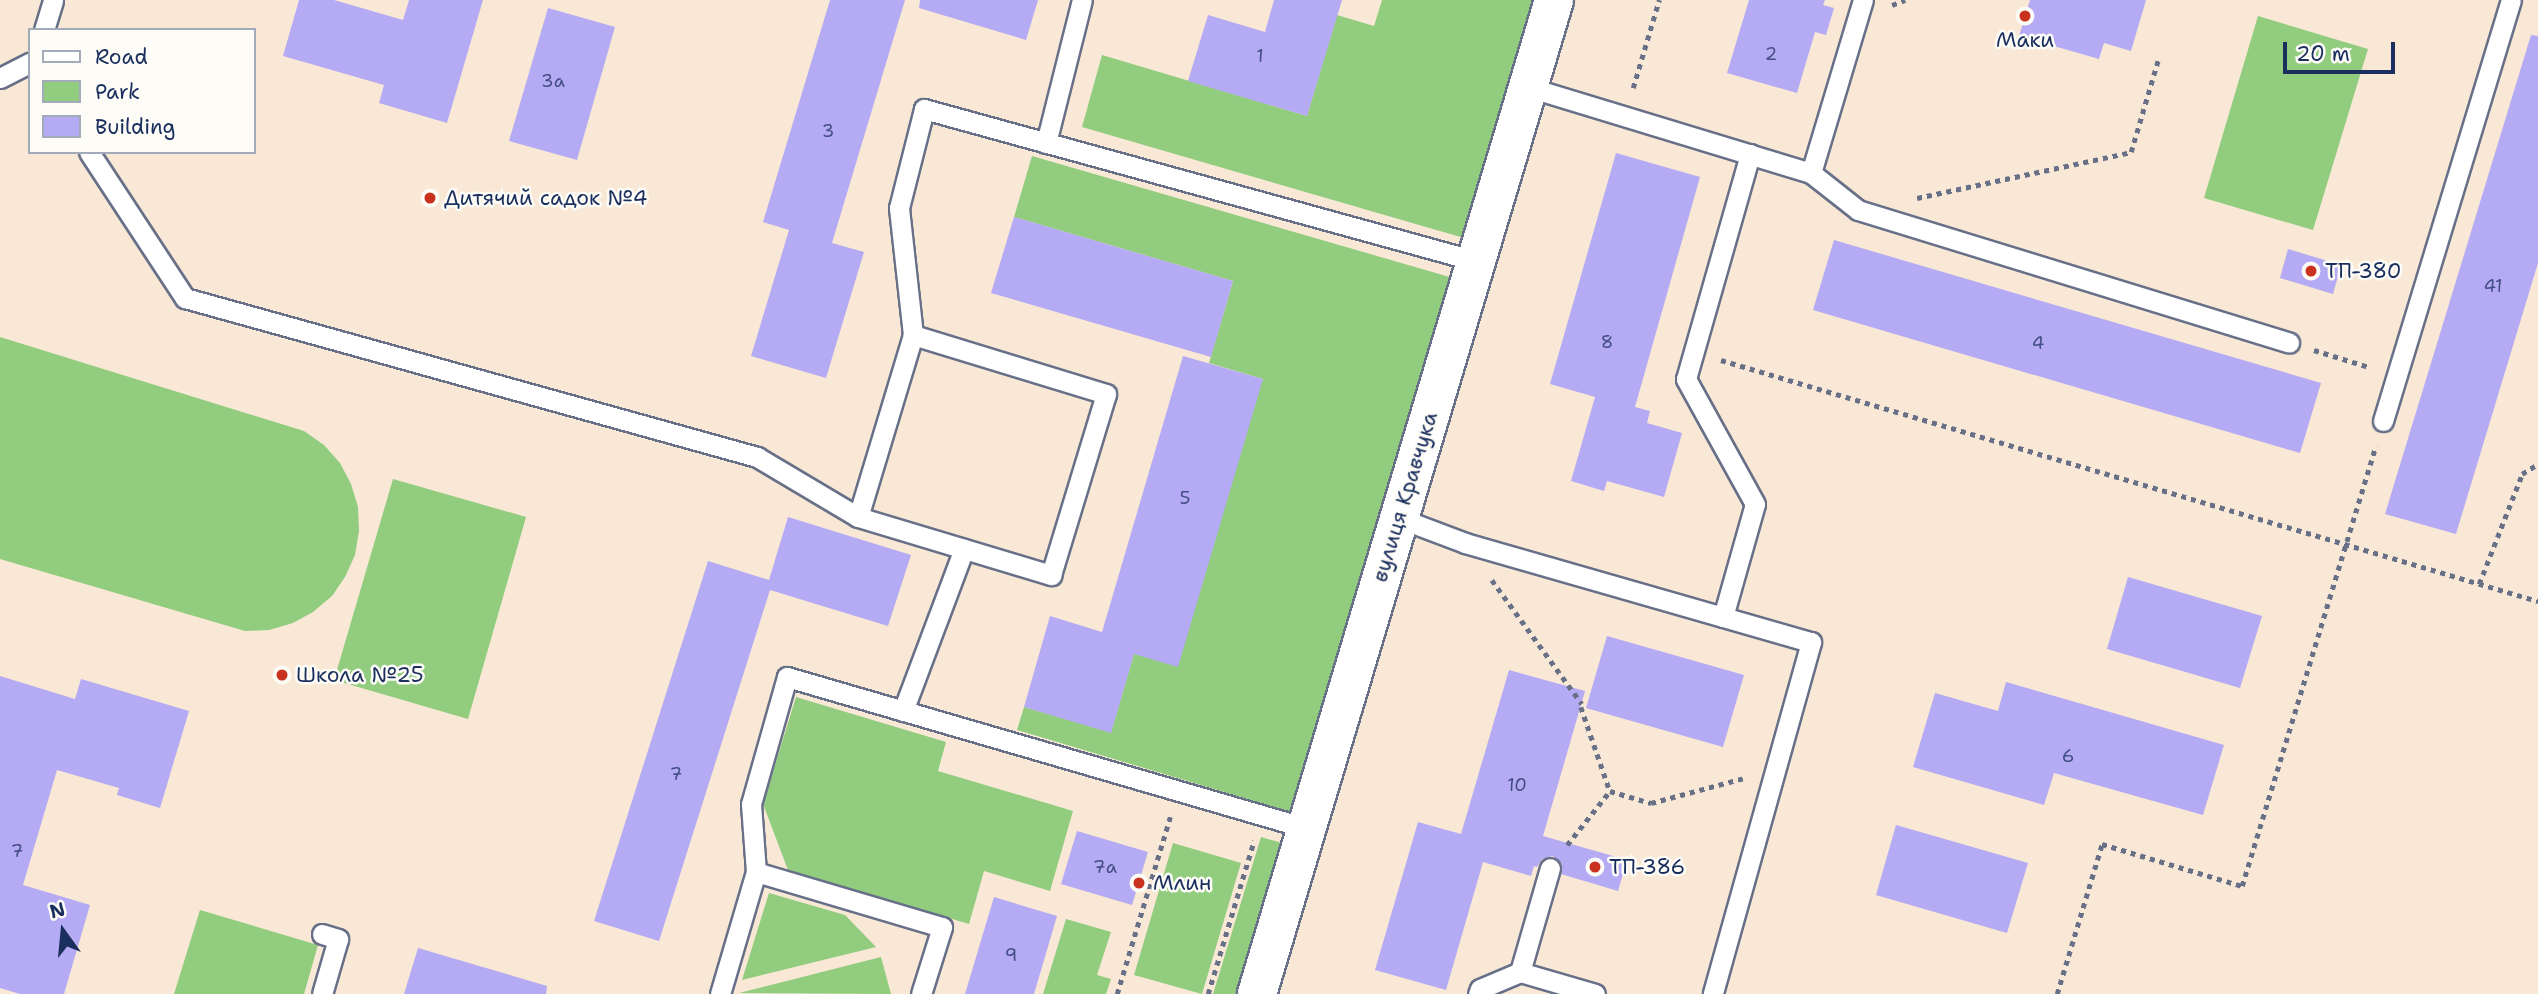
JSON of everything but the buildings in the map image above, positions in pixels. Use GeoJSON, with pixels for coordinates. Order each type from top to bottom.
{"type":"FeatureCollection","features":[{"type":"Feature","properties":{"kind":"street","name":"вулиця Кравчука"},"geometry":{"type":"LineString","coordinates":[[1257,994],[1554,0]]}},
{"type":"Feature","properties":{"kind":"lane"},"geometry":{"type":"LineString","coordinates":[[45,28],[53,0]]}},
{"type":"Feature","properties":{"kind":"lane"},"geometry":{"type":"LineString","coordinates":[[1046,143],[1082,0]]}},
{"type":"Feature","properties":{"kind":"lane"},"geometry":{"type":"LineString","coordinates":[[1811,173],[1863,0]]}},
{"type":"Feature","properties":{"kind":"lane"},"geometry":{"type":"LineString","coordinates":[[2383,421],[2511,0]]}},
{"type":"Feature","properties":{"kind":"lane"},"geometry":{"type":"LineString","coordinates":[[0,78],[28,64]]}},
{"type":"Feature","properties":{"kind":"lane"},"geometry":{"type":"LineString","coordinates":[[1528,87],[1811,173],[1858,210],[2298,345]]}},
{"type":"Feature","properties":{"kind":"lane"},"geometry":{"type":"LineString","coordinates":[[858,517],[912,335],[899,208],[924,110],[1476,261]]}},
{"type":"Feature","properties":{"kind":"lane"},"geometry":{"type":"LineString","coordinates":[[90,154],[185,299],[757,457],[858,517],[1051,575],[1106,394],[912,335]]}},
{"type":"Feature","properties":{"kind":"lane"},"geometry":{"type":"LineString","coordinates":[[1723,617],[1755,504],[1686,379],[1750,154]]}},
{"type":"Feature","properties":{"kind":"lane"},"geometry":{"type":"LineString","coordinates":[[1399,518],[1465,543],[1811,642],[1713,994]]}},
{"type":"Feature","properties":{"kind":"lane"},"geometry":{"type":"LineString","coordinates":[[903,712],[964,549]]}},
{"type":"Feature","properties":{"kind":"lane"},"geometry":{"type":"LineString","coordinates":[[720,994],[756,872],[751,804],[787,677],[1306,828]]}},
{"type":"Feature","properties":{"kind":"lane"},"geometry":{"type":"LineString","coordinates":[[1520,972],[1550,868]]}},
{"type":"Feature","properties":{"kind":"lane"},"geometry":{"type":"LineString","coordinates":[[756,872],[942,927],[921,994]]}},
{"type":"Feature","properties":{"kind":"lane"},"geometry":{"type":"LineString","coordinates":[[322,934],[338,939],[322,994]]}},
{"type":"Feature","properties":{"kind":"lane"},"geometry":{"type":"LineString","coordinates":[[1478,994],[1480,989],[1520,972],[1595,994]]}},
{"type":"Feature","properties":{"kind":"path"},"geometry":{"type":"LineString","coordinates":[[1624,116],[1659,0]]}},
{"type":"Feature","properties":{"kind":"path"},"geometry":{"type":"LineString","coordinates":[[1858,210],[2132,152],[2159,57]]}},
{"type":"Feature","properties":{"kind":"path"},"geometry":{"type":"LineString","coordinates":[[2298,345],[2397,375]]}},
{"type":"Feature","properties":{"kind":"path"},"geometry":{"type":"LineString","coordinates":[[1694,352],[2538,601]]}},
{"type":"Feature","properties":{"kind":"path"},"geometry":{"type":"LineString","coordinates":[[2479,584],[2522,474],[2538,464]]}},
{"type":"Feature","properties":{"kind":"path"},"geometry":{"type":"LineString","coordinates":[[2057,994],[2102,845],[2242,886],[2367,473]]}},
{"type":"Feature","properties":{"kind":"path"},"geometry":{"type":"LineString","coordinates":[[1465,543],[1582,705],[1610,791]]}},
{"type":"Feature","properties":{"kind":"path"},"geometry":{"type":"LineString","coordinates":[[1610,791],[1651,803],[1776,769]]}},
{"type":"Feature","properties":{"kind":"path"},"geometry":{"type":"LineString","coordinates":[[1550,868],[1610,791]]}},
{"type":"Feature","properties":{"kind":"path"},"geometry":{"type":"LineString","coordinates":[[1117,994],[1177,792]]}},
{"type":"Feature","properties":{"kind":"path"},"geometry":{"type":"LineString","coordinates":[[1208,994],[1261,816]]}},
{"type":"Feature","properties":{"kind":"green space"},"geometry":{"type":"Polygon","coordinates":[[[1382,0],[1534,0],[1464,238],[1082,127],[1102,55],[1307,116],[1337,15],[1374,26],[1382,0]]]}},
{"type":"Feature","properties":{"kind":"green space"},"geometry":{"type":"Polygon","coordinates":[[[2258,16],[2368,49],[2313,230],[2204,198],[2258,16]]]}},
{"type":"Feature","properties":{"kind":"green space"},"geometry":{"type":"Polygon","coordinates":[[[1032,156],[1453,278],[1295,813],[1017,730],[1024,707],[1111,732],[1134,654],[1263,379],[1209,363],[1233,281],[1014,217],[1032,156]]]}},
{"type":"Feature","properties":{"kind":"green space"},"geometry":{"type":"Polygon","coordinates":[[[0,337],[304,431],[324,445],[340,463],[351,484],[358,507],[359,531],[355,555],[332,596],[313,612],[293,623],[269,630],[245,631],[0,559],[0,337]]]}},
{"type":"Feature","properties":{"kind":"green space"},"geometry":{"type":"Polygon","coordinates":[[[393,479],[526,517],[468,719],[334,680],[393,479]]]}},
{"type":"Feature","properties":{"kind":"green space"},"geometry":{"type":"Polygon","coordinates":[[[796,697],[946,742],[938,771],[1073,811],[1050,891],[984,871],[969,924],[788,870],[763,804],[796,697]]]}},
{"type":"Feature","properties":{"kind":"green space"},"geometry":{"type":"Polygon","coordinates":[[[1261,837],[1282,843],[1237,994],[1213,994],[1261,837]]]}},
{"type":"Feature","properties":{"kind":"green space"},"geometry":{"type":"Polygon","coordinates":[[[1173,843],[1241,863],[1202,994],[1134,975],[1173,843]]]}},
{"type":"Feature","properties":{"kind":"green space"},"geometry":{"type":"Polygon","coordinates":[[[769,893],[845,915],[876,947],[742,980],[769,893]]]}},
{"type":"Feature","properties":{"kind":"green space"},"geometry":{"type":"Polygon","coordinates":[[[200,910],[318,945],[304,994],[174,994],[200,910]]]}},
{"type":"Feature","properties":{"kind":"green space"},"geometry":{"type":"Polygon","coordinates":[[[1066,919],[1111,932],[1097,975],[1111,979],[1106,994],[1043,994],[1066,919]]]}},
{"type":"Feature","properties":{"kind":"green space"},"geometry":{"type":"Polygon","coordinates":[[[881,957],[891,994],[739,993],[881,957]]]}},
{"type":"Feature","properties":{"kind":"place","name":"Маки"},"geometry":{"type":"Point","coordinates":[2025,16]}},
{"type":"Feature","properties":{"kind":"place","name":"Дитячий садок №4"},"geometry":{"type":"Point","coordinates":[430,198]}},
{"type":"Feature","properties":{"kind":"place","name":"ТП-380"},"geometry":{"type":"Point","coordinates":[2311,271]}},
{"type":"Feature","properties":{"kind":"place","name":"Школа №25"},"geometry":{"type":"Point","coordinates":[282,675]}},
{"type":"Feature","properties":{"kind":"place","name":"ТП-386"},"geometry":{"type":"Point","coordinates":[1595,867]}},
{"type":"Feature","properties":{"kind":"place","name":"Млин"},"geometry":{"type":"Point","coordinates":[1139,883]}}]}
